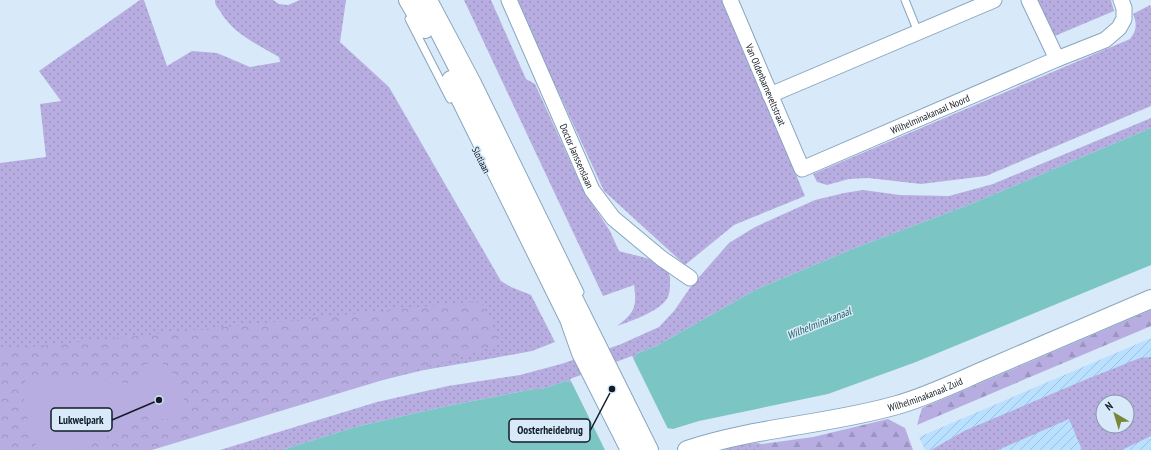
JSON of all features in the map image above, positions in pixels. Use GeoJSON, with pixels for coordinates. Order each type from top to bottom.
{"type":"FeatureCollection","features":[{"type":"Feature","properties":{"kind":"street"},"geometry":{"type":"LineString","coordinates":[[423,0],[480,109],[571,314],[649,450]]}},
{"type":"Feature","properties":{"kind":"street","name":"Doctor Janssenslaan"},"geometry":{"type":"LineString","coordinates":[[509,0],[592,190],[613,218],[661,258],[690,278]]}},
{"type":"Feature","properties":{"kind":"street","name":"Van Oldenbarneveltstraat"},"geometry":{"type":"LineString","coordinates":[[730,0],[802,169]]}},
{"type":"Feature","properties":{"kind":"street"},"geometry":{"type":"LineString","coordinates":[[770,95],[994,0]]}},
{"type":"Feature","properties":{"kind":"street"},"geometry":{"type":"LineString","coordinates":[[1029,0],[1057,59]]}},
{"type":"Feature","properties":{"kind":"street","name":"Wilhelminakanaal Noord"},"geometry":{"type":"LineString","coordinates":[[802,169],[1057,59],[1105,40],[1119,28],[1124,19],[1124,8],[1120,0]]}},
{"type":"Feature","properties":{"kind":"street","name":"Slotlaan"},"geometry":{"type":"LineString","coordinates":[[407,7],[430,38],[571,314]]}},
{"type":"Feature","properties":{"kind":"street","name":"Wilhelminakanaal Zuid"},"geometry":{"type":"LineString","coordinates":[[687,450],[713,442],[760,432],[854,416],[898,405],[938,390],[1151,299]]}},
{"type":"Feature","properties":{"kind":"street"},"geometry":{"type":"LineString","coordinates":[[571,314],[581,352],[630,450]]}},
{"type":"Feature","properties":{"kind":"lane"},"geometry":{"type":"LineString","coordinates":[[434,0],[477,81],[571,314]]}},
{"type":"Feature","properties":{"kind":"lane"},"geometry":{"type":"LineString","coordinates":[[905,0],[918,32]]}},
{"type":"Feature","properties":{"kind":"lane","name":"Slotlaan"},"geometry":{"type":"LineString","coordinates":[[407,7],[453,104]]}},
{"type":"Feature","properties":{"kind":"shaded area"},"geometry":{"type":"Polygon","coordinates":[[[1151,338],[1151,450],[925,450],[919,437],[1151,338]]]}},
{"type":"Feature","properties":{"kind":"green space"},"geometry":{"type":"Polygon","coordinates":[[[140,0],[144,0],[167,66],[192,51],[217,53],[250,67],[280,62],[279,57],[246,38],[232,26],[217,7],[215,0],[273,0],[279,4],[288,5],[300,0],[346,0],[340,42],[389,87],[501,281],[511,287],[531,295],[555,342],[532,351],[424,370],[370,383],[0,450],[0,163],[46,157],[40,104],[61,101],[39,71],[140,0]]]}},
{"type":"Feature","properties":{"kind":"green space"},"geometry":{"type":"Polygon","coordinates":[[[464,0],[491,0],[526,79],[535,84],[583,190],[610,231],[619,251],[659,263],[668,271],[670,276],[670,291],[668,297],[659,307],[617,326],[628,317],[635,304],[634,285],[603,296],[464,0]]]}},
{"type":"Feature","properties":{"kind":"green space"},"geometry":{"type":"Polygon","coordinates":[[[516,0],[723,0],[805,196],[734,225],[685,265],[604,191],[516,0]]]}},
{"type":"Feature","properties":{"kind":"green space"},"geometry":{"type":"Polygon","coordinates":[[[1034,0],[1111,0],[1114,11],[1050,38],[1034,0]]]}},
{"type":"Feature","properties":{"kind":"green space"},"geometry":{"type":"Polygon","coordinates":[[[1150,5],[1151,106],[986,176],[921,184],[868,178],[849,179],[827,185],[817,182],[813,174],[1130,39],[1136,27],[1133,14],[1150,5]]]}},
{"type":"Feature","properties":{"kind":"green space"},"geometry":{"type":"Polygon","coordinates":[[[1151,118],[1151,128],[971,204],[855,248],[757,289],[658,345],[636,354],[635,357],[569,382],[565,381],[542,389],[534,389],[447,406],[355,427],[282,450],[220,450],[377,402],[448,386],[520,375],[561,364],[619,345],[659,327],[674,311],[692,285],[729,243],[755,227],[815,200],[863,190],[900,195],[949,196],[993,184],[1151,118]]]}},
{"type":"Feature","properties":{"kind":"green space"},"geometry":{"type":"Polygon","coordinates":[[[480,301],[502,344],[152,450],[0,450],[0,350],[480,301]]]}},
{"type":"Feature","properties":{"kind":"green space"},"geometry":{"type":"Polygon","coordinates":[[[1151,310],[1151,326],[917,425],[922,408],[1151,310]]]}},
{"type":"Feature","properties":{"kind":"green space"},"geometry":{"type":"Polygon","coordinates":[[[1151,357],[1151,436],[1122,450],[1082,450],[1069,419],[998,450],[931,450],[964,431],[1140,358],[1151,357]]]}},
{"type":"Feature","properties":{"kind":"green space"},"geometry":{"type":"Polygon","coordinates":[[[154,362],[163,364],[170,369],[179,384],[184,399],[182,413],[174,419],[161,419],[153,411],[92,444],[71,450],[38,450],[25,406],[25,381],[67,379],[137,384],[140,369],[145,365],[154,362]]]}},
{"type":"Feature","properties":{"kind":"green space"},"geometry":{"type":"Polygon","coordinates":[[[888,419],[905,428],[913,450],[762,450],[762,444],[813,437],[888,419]]]}},
{"type":"Feature","properties":{"kind":"green space"},"geometry":{"type":"Polygon","coordinates":[[[757,443],[762,444],[762,450],[723,450],[742,445],[757,443]]]}},
{"type":"Feature","properties":{"kind":"water","name":"Wilhelminakanaal"},"geometry":{"type":"Polygon","coordinates":[[[1151,128],[1151,265],[916,362],[828,394],[699,421],[673,429],[667,428],[608,450],[282,450],[355,427],[447,406],[534,389],[542,389],[565,381],[569,382],[627,361],[635,357],[636,354],[658,345],[757,289],[855,248],[971,204],[1151,128]]]}},
{"type":"Feature","properties":{"kind":"pier"},"geometry":{"type":"Polygon","coordinates":[[[632,356],[669,431],[614,450],[605,450],[570,379],[632,356]]]}},
{"type":"Feature","properties":{"kind":"place","name":"Oosterheidebrug"},"geometry":{"type":"Point","coordinates":[612,389]}},
{"type":"Feature","properties":{"kind":"place","name":"Lukwelpark"},"geometry":{"type":"Point","coordinates":[159,400]}}]}
